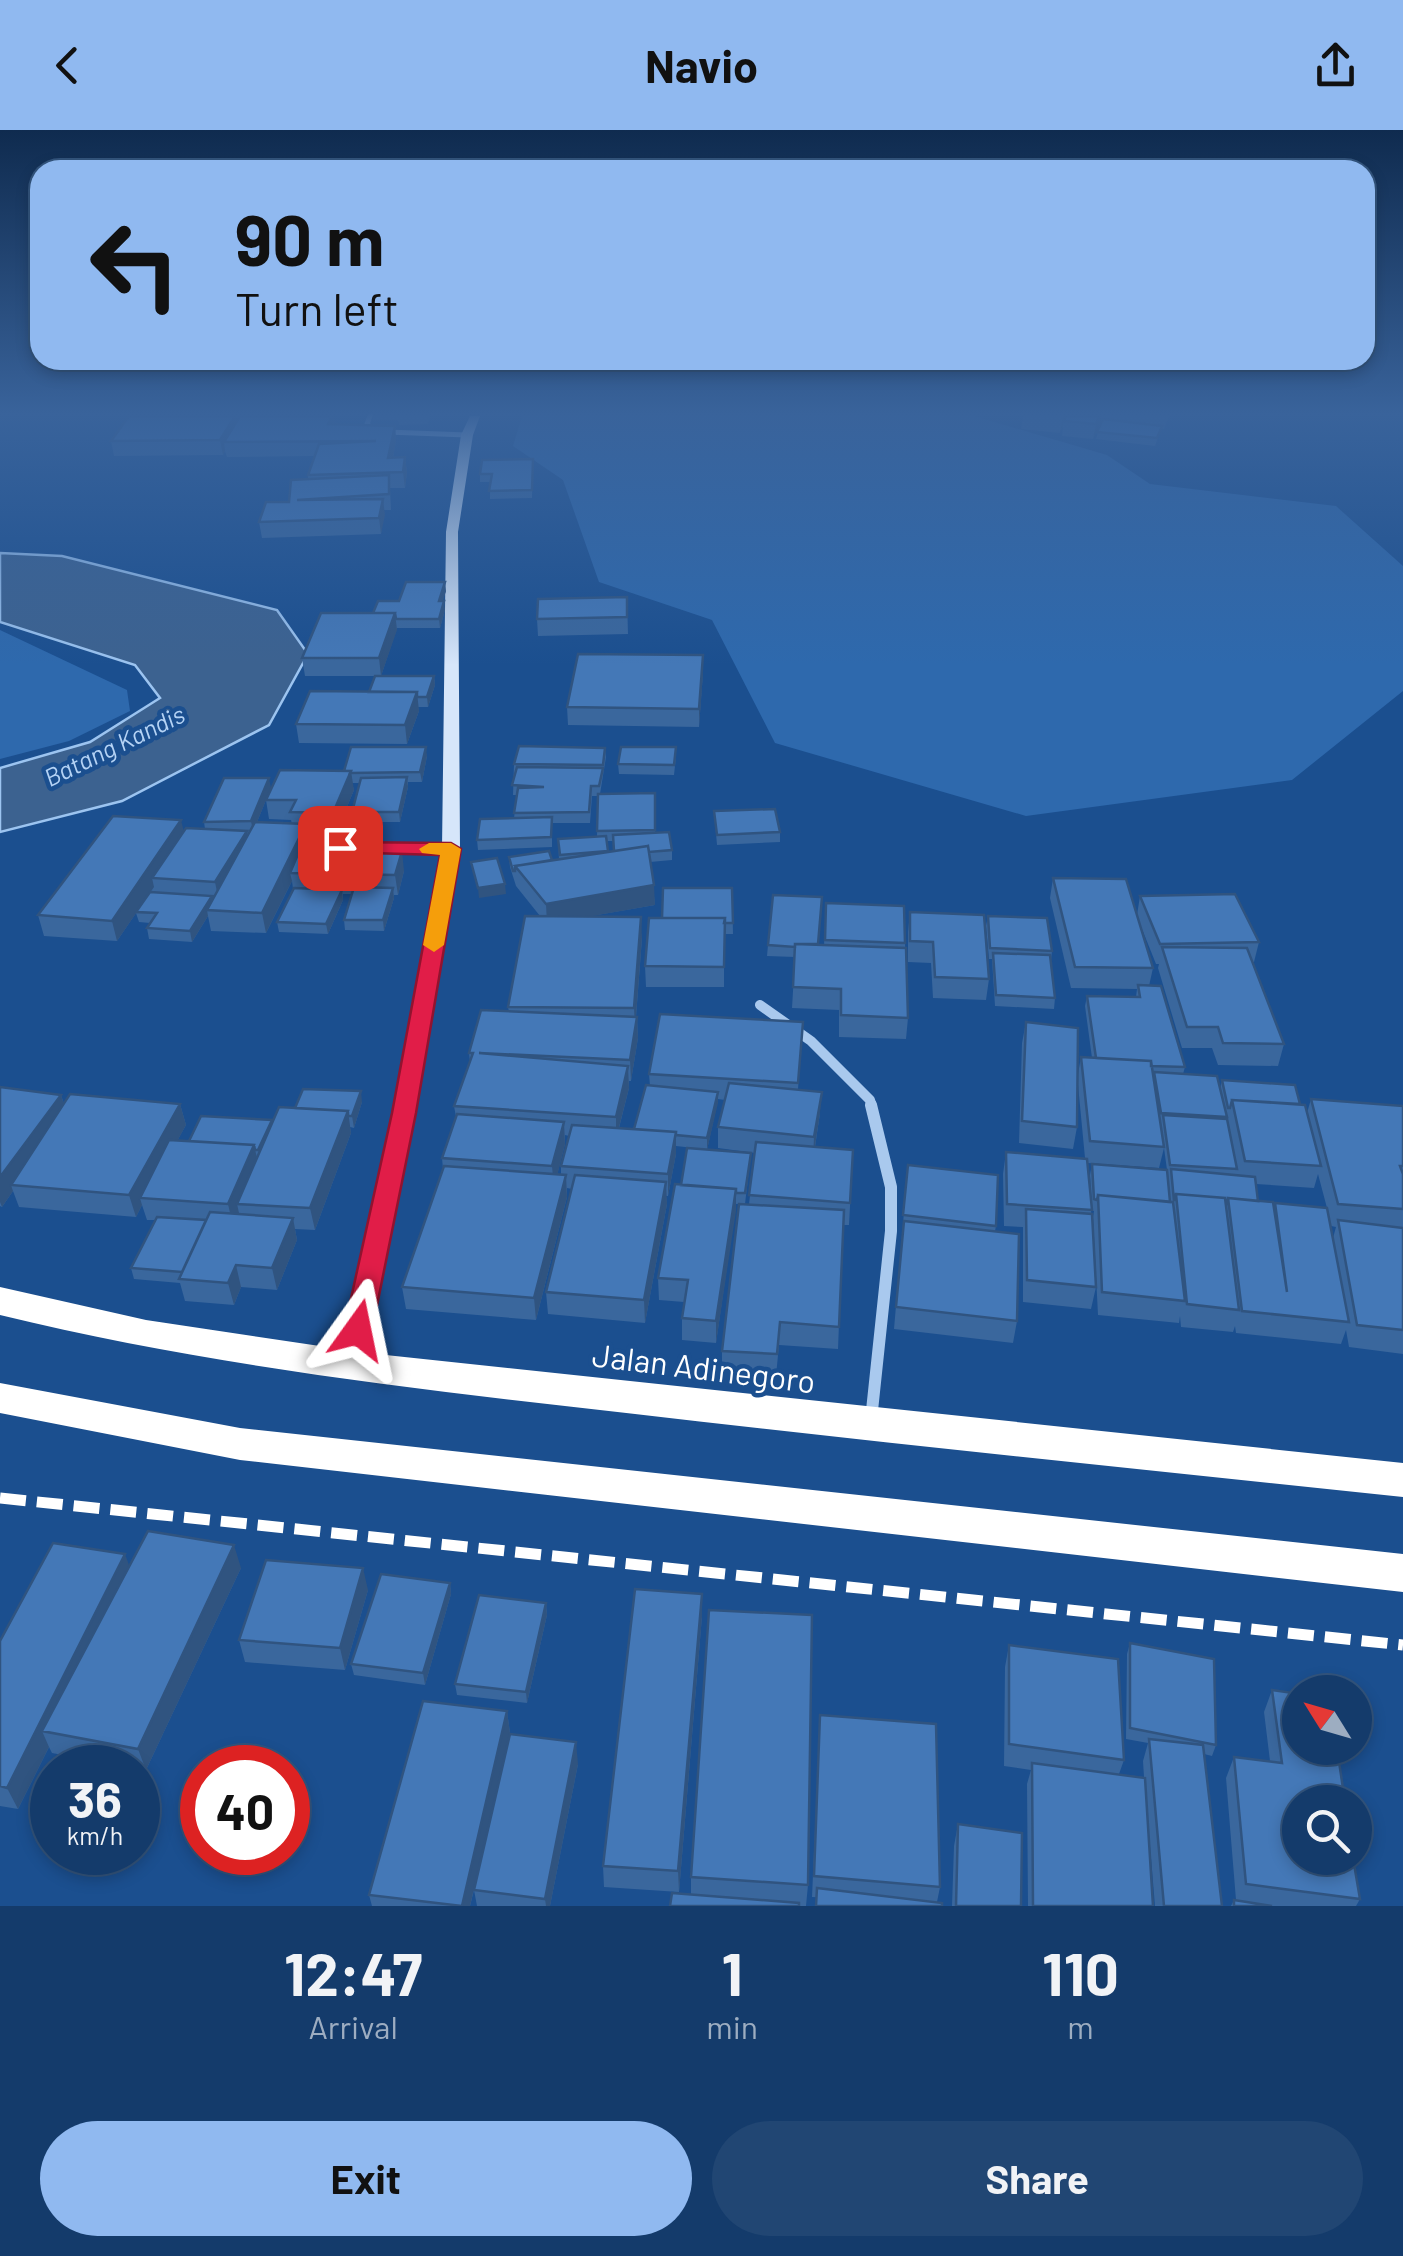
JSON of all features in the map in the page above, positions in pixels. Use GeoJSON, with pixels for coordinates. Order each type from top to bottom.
{"type":"FeatureCollection","features":[{"type":"Feature","properties":{"kind":"highway","name":"Jalan Adinegoro"},"geometry":{"type":"LineString","coordinates":[[0,1301],[102,1328],[350,1366],[870,1426],[1403,1480]]}},
{"type":"Feature","properties":{"kind":"highway"},"geometry":{"type":"LineString","coordinates":[[0,1398],[240,1444],[1403,1573]]}},
{"type":"Feature","properties":{"kind":"street"},"geometry":{"type":"LineString","coordinates":[[350,1366],[404,1113],[451,849],[452,532],[457,499]]}},
{"type":"Feature","properties":{"kind":"street"},"geometry":{"type":"LineString","coordinates":[[340,848],[451,849]]}},
{"type":"Feature","properties":{"kind":"street"},"geometry":{"type":"LineString","coordinates":[[760,1005],[812,1041],[870,1100],[890,1187],[891,1231],[870,1426]]}},
{"type":"Feature","properties":{"kind":"shaded area"},"geometry":{"type":"Polygon","coordinates":[[[570,499],[1276,499],[1336,506],[1403,566],[1403,691],[1292,780],[1026,816],[775,743],[712,620],[599,582],[570,499]]]}},
{"type":"Feature","properties":{"kind":"shaded area"},"geometry":{"type":"Polygon","coordinates":[[[0,630],[127,690],[130,711],[69,741],[0,759],[0,630]]]}},
{"type":"Feature","properties":{"kind":"water","name":"Batang Kandis"},"geometry":{"type":"Polygon","coordinates":[[[0,553],[62,556],[277,610],[308,654],[269,725],[122,801],[0,832],[0,768],[90,742],[160,698],[135,665],[0,622],[0,553]]]}},
{"type":"Feature","properties":{"kind":"building"},"geometry":{"type":"Polygon","coordinates":[[[289,499],[383,499],[379,518],[259,522],[266,502],[289,502],[289,499]]]}},
{"type":"Feature","properties":{"kind":"building"},"geometry":{"type":"Polygon","coordinates":[[[406,582],[445,582],[439,619],[396,619],[395,613],[373,613],[378,601],[399,601],[406,582]]]}},
{"type":"Feature","properties":{"kind":"building"},"geometry":{"type":"Polygon","coordinates":[[[627,597],[627,617],[537,619],[538,599],[627,597]]]}},
{"type":"Feature","properties":{"kind":"building"},"geometry":{"type":"Polygon","coordinates":[[[321,613],[395,613],[379,658],[302,658],[321,613]]]}},
{"type":"Feature","properties":{"kind":"building"},"geometry":{"type":"Polygon","coordinates":[[[578,654],[703,655],[699,709],[567,707],[578,654]]]}},
{"type":"Feature","properties":{"kind":"building"},"geometry":{"type":"Polygon","coordinates":[[[375,676],[434,676],[427,697],[417,697],[417,692],[369,692],[375,676]]]}},
{"type":"Feature","properties":{"kind":"building"},"geometry":{"type":"Polygon","coordinates":[[[310,691],[417,692],[405,725],[296,724],[310,691]]]}},
{"type":"Feature","properties":{"kind":"building"},"geometry":{"type":"Polygon","coordinates":[[[519,746],[605,748],[603,765],[514,764],[519,746]]]}},
{"type":"Feature","properties":{"kind":"building"},"geometry":{"type":"Polygon","coordinates":[[[351,747],[426,747],[420,772],[350,773],[344,771],[351,747]]]}},
{"type":"Feature","properties":{"kind":"building"},"geometry":{"type":"Polygon","coordinates":[[[621,747],[676,747],[674,765],[618,764],[621,747]]]}},
{"type":"Feature","properties":{"kind":"building"},"geometry":{"type":"Polygon","coordinates":[[[517,767],[603,768],[599,786],[591,786],[589,812],[514,813],[518,788],[544,787],[512,785],[517,767]]]}},
{"type":"Feature","properties":{"kind":"building"},"geometry":{"type":"Polygon","coordinates":[[[280,770],[351,771],[333,813],[290,812],[296,800],[266,800],[280,770]]]}},
{"type":"Feature","properties":{"kind":"building"},"geometry":{"type":"Polygon","coordinates":[[[407,777],[399,812],[352,812],[361,778],[407,777]]]}},
{"type":"Feature","properties":{"kind":"building"},"geometry":{"type":"Polygon","coordinates":[[[224,778],[269,778],[251,821],[204,822],[224,778]]]}},
{"type":"Feature","properties":{"kind":"building"},"geometry":{"type":"Polygon","coordinates":[[[655,793],[655,830],[597,831],[598,794],[655,793]]]}},
{"type":"Feature","properties":{"kind":"building"},"geometry":{"type":"Polygon","coordinates":[[[775,809],[780,832],[717,835],[714,811],[775,809]]]}},
{"type":"Feature","properties":{"kind":"building"},"geometry":{"type":"Polygon","coordinates":[[[113,816],[181,820],[112,921],[38,915],[113,816]]]}},
{"type":"Feature","properties":{"kind":"building"},"geometry":{"type":"Polygon","coordinates":[[[552,817],[551,837],[477,840],[480,819],[552,817]]]}},
{"type":"Feature","properties":{"kind":"building"},"geometry":{"type":"Polygon","coordinates":[[[255,822],[306,824],[262,913],[207,910],[255,822]]]}},
{"type":"Feature","properties":{"kind":"building"},"geometry":{"type":"Polygon","coordinates":[[[186,828],[247,831],[215,882],[152,878],[186,828]]]}},
{"type":"Feature","properties":{"kind":"building"},"geometry":{"type":"Polygon","coordinates":[[[669,832],[672,850],[649,852],[648,846],[614,851],[613,835],[669,832]]]}},
{"type":"Feature","properties":{"kind":"building"},"geometry":{"type":"Polygon","coordinates":[[[307,833],[341,833],[335,850],[402,851],[395,875],[290,873],[307,833]]]}},
{"type":"Feature","properties":{"kind":"building"},"geometry":{"type":"Polygon","coordinates":[[[606,836],[608,851],[560,855],[558,839],[606,836]]]}},
{"type":"Feature","properties":{"kind":"building"},"geometry":{"type":"Polygon","coordinates":[[[648,846],[654,885],[546,904],[515,866],[648,846]]]}},
{"type":"Feature","properties":{"kind":"building"},"geometry":{"type":"Polygon","coordinates":[[[549,851],[552,860],[515,866],[513,871],[509,857],[549,851]]]}},
{"type":"Feature","properties":{"kind":"building"},"geometry":{"type":"Polygon","coordinates":[[[497,858],[505,884],[478,888],[471,862],[497,858]]]}},
{"type":"Feature","properties":{"kind":"building"},"geometry":{"type":"Polygon","coordinates":[[[1053,878],[1126,879],[1153,968],[1075,967],[1053,878]]]}},
{"type":"Feature","properties":{"kind":"building"},"geometry":{"type":"Polygon","coordinates":[[[354,887],[393,888],[383,920],[344,920],[354,887]]]}},
{"type":"Feature","properties":{"kind":"building"},"geometry":{"type":"Polygon","coordinates":[[[294,888],[342,890],[326,924],[277,922],[294,888]]]}},
{"type":"Feature","properties":{"kind":"building"},"geometry":{"type":"Polygon","coordinates":[[[663,888],[732,888],[733,923],[724,923],[725,918],[662,918],[663,888]]]}},
{"type":"Feature","properties":{"kind":"building"},"geometry":{"type":"Polygon","coordinates":[[[150,892],[212,896],[190,931],[147,928],[157,913],[136,912],[150,892]]]}},
{"type":"Feature","properties":{"kind":"building"},"geometry":{"type":"Polygon","coordinates":[[[1235,894],[1259,942],[1160,944],[1140,896],[1235,894]]]}},
{"type":"Feature","properties":{"kind":"building"},"geometry":{"type":"Polygon","coordinates":[[[773,895],[822,897],[818,944],[768,945],[773,895]]]}},
{"type":"Feature","properties":{"kind":"building"},"geometry":{"type":"Polygon","coordinates":[[[826,903],[904,906],[905,943],[825,940],[826,903]]]}},
{"type":"Feature","properties":{"kind":"building"},"geometry":{"type":"Polygon","coordinates":[[[910,912],[984,915],[989,979],[935,977],[933,942],[910,941],[910,912]]]}},
{"type":"Feature","properties":{"kind":"building"},"geometry":{"type":"Polygon","coordinates":[[[525,916],[641,917],[634,1008],[508,1007],[525,916]]]}},
{"type":"Feature","properties":{"kind":"building"},"geometry":{"type":"Polygon","coordinates":[[[988,916],[1047,918],[1052,951],[990,948],[988,916]]]}},
{"type":"Feature","properties":{"kind":"building"},"geometry":{"type":"Polygon","coordinates":[[[649,918],[725,918],[724,967],[645,966],[649,918]]]}},
{"type":"Feature","properties":{"kind":"building"},"geometry":{"type":"Polygon","coordinates":[[[795,944],[906,948],[908,1018],[841,1015],[841,989],[793,987],[795,944]]]}},
{"type":"Feature","properties":{"kind":"building"},"geometry":{"type":"Polygon","coordinates":[[[1162,947],[1247,948],[1284,1044],[1223,1043],[1218,1027],[1187,1027],[1162,947]]]}},
{"type":"Feature","properties":{"kind":"building"},"geometry":{"type":"Polygon","coordinates":[[[993,953],[1050,955],[1055,998],[996,995],[993,953]]]}},
{"type":"Feature","properties":{"kind":"building"},"geometry":{"type":"Polygon","coordinates":[[[1138,985],[1161,986],[1185,1067],[1096,1058],[1087,996],[1140,997],[1138,985]]]}},
{"type":"Feature","properties":{"kind":"building"},"geometry":{"type":"Polygon","coordinates":[[[481,1010],[637,1017],[630,1060],[479,1053],[628,1066],[616,1117],[454,1106],[473,1053],[469,1053],[481,1010]]]}},
{"type":"Feature","properties":{"kind":"building"},"geometry":{"type":"Polygon","coordinates":[[[660,1014],[803,1022],[798,1083],[649,1074],[660,1014]]]}},
{"type":"Feature","properties":{"kind":"building"},"geometry":{"type":"Polygon","coordinates":[[[1026,1022],[1078,1028],[1077,1127],[1022,1121],[1026,1022]]]}},
{"type":"Feature","properties":{"kind":"building"},"geometry":{"type":"Polygon","coordinates":[[[1081,1057],[1151,1061],[1164,1147],[1090,1141],[1081,1057]]]}},
{"type":"Feature","properties":{"kind":"building"},"geometry":{"type":"Polygon","coordinates":[[[1154,1072],[1217,1076],[1227,1117],[1161,1113],[1154,1072]]]}},
{"type":"Feature","properties":{"kind":"building"},"geometry":{"type":"Polygon","coordinates":[[[1222,1080],[1295,1085],[1300,1104],[1232,1100],[1228,1108],[1222,1080]]]}},
{"type":"Feature","properties":{"kind":"building"},"geometry":{"type":"Polygon","coordinates":[[[729,1083],[822,1092],[814,1137],[718,1127],[729,1083]]]}},
{"type":"Feature","properties":{"kind":"building"},"geometry":{"type":"Polygon","coordinates":[[[646,1085],[718,1092],[707,1138],[634,1129],[646,1085]]]}},
{"type":"Feature","properties":{"kind":"building"},"geometry":{"type":"Polygon","coordinates":[[[0,1087],[61,1095],[0,1177],[0,1087]]]}},
{"type":"Feature","properties":{"kind":"building"},"geometry":{"type":"Polygon","coordinates":[[[303,1089],[361,1091],[352,1116],[348,1116],[348,1111],[295,1108],[303,1089]]]}},
{"type":"Feature","properties":{"kind":"building"},"geometry":{"type":"Polygon","coordinates":[[[70,1094],[180,1104],[129,1195],[11,1185],[70,1094]]]}},
{"type":"Feature","properties":{"kind":"building"},"geometry":{"type":"Polygon","coordinates":[[[1311,1099],[1403,1106],[1403,1209],[1338,1204],[1311,1099]]]}},
{"type":"Feature","properties":{"kind":"building"},"geometry":{"type":"Polygon","coordinates":[[[1232,1100],[1305,1105],[1321,1166],[1245,1161],[1232,1100]]]}},
{"type":"Feature","properties":{"kind":"building"},"geometry":{"type":"Polygon","coordinates":[[[279,1107],[348,1111],[310,1208],[237,1204],[279,1107]]]}},
{"type":"Feature","properties":{"kind":"building"},"geometry":{"type":"Polygon","coordinates":[[[457,1114],[564,1122],[552,1166],[442,1158],[457,1114]]]}},
{"type":"Feature","properties":{"kind":"building"},"geometry":{"type":"Polygon","coordinates":[[[1163,1115],[1227,1119],[1237,1169],[1170,1165],[1163,1115]]]}},
{"type":"Feature","properties":{"kind":"building"},"geometry":{"type":"Polygon","coordinates":[[[201,1116],[272,1120],[255,1150],[254,1145],[189,1141],[201,1116]]]}},
{"type":"Feature","properties":{"kind":"building"},"geometry":{"type":"Polygon","coordinates":[[[572,1125],[676,1132],[668,1174],[561,1166],[572,1125]]]}},
{"type":"Feature","properties":{"kind":"building"},"geometry":{"type":"Polygon","coordinates":[[[169,1140],[254,1145],[228,1204],[140,1198],[169,1140]]]}},
{"type":"Feature","properties":{"kind":"building"},"geometry":{"type":"Polygon","coordinates":[[[756,1142],[853,1150],[850,1203],[749,1195],[756,1142]]]}},
{"type":"Feature","properties":{"kind":"building"},"geometry":{"type":"Polygon","coordinates":[[[687,1148],[751,1153],[745,1193],[681,1185],[687,1148]]]}},
{"type":"Feature","properties":{"kind":"building"},"geometry":{"type":"Polygon","coordinates":[[[1006,1152],[1087,1159],[1092,1210],[1007,1204],[1006,1152]]]}},
{"type":"Feature","properties":{"kind":"building"},"geometry":{"type":"Polygon","coordinates":[[[1092,1164],[1167,1170],[1170,1202],[1098,1195],[1094,1199],[1092,1164]]]}},
{"type":"Feature","properties":{"kind":"building"},"geometry":{"type":"Polygon","coordinates":[[[908,1165],[998,1175],[996,1226],[903,1215],[908,1165]]]}},
{"type":"Feature","properties":{"kind":"building"},"geometry":{"type":"Polygon","coordinates":[[[444,1166],[566,1175],[534,1298],[402,1287],[444,1166]]]}},
{"type":"Feature","properties":{"kind":"building"},"geometry":{"type":"Polygon","coordinates":[[[1171,1169],[1255,1177],[1258,1201],[1228,1198],[1226,1206],[1225,1198],[1176,1194],[1174,1201],[1171,1169]]]}},
{"type":"Feature","properties":{"kind":"building"},"geometry":{"type":"Polygon","coordinates":[[[575,1175],[666,1182],[644,1300],[546,1292],[575,1175]]]}},
{"type":"Feature","properties":{"kind":"building"},"geometry":{"type":"Polygon","coordinates":[[[675,1184],[736,1189],[716,1321],[682,1318],[688,1280],[658,1278],[675,1184]]]}},
{"type":"Feature","properties":{"kind":"building"},"geometry":{"type":"Polygon","coordinates":[[[1176,1194],[1225,1198],[1239,1310],[1187,1304],[1176,1194]]]}},
{"type":"Feature","properties":{"kind":"building"},"geometry":{"type":"Polygon","coordinates":[[[1098,1195],[1173,1202],[1185,1301],[1102,1292],[1098,1195]]]}},
{"type":"Feature","properties":{"kind":"building"},"geometry":{"type":"Polygon","coordinates":[[[1228,1198],[1273,1202],[1287,1292],[1275,1203],[1327,1208],[1349,1322],[1242,1311],[1228,1198]]]}},
{"type":"Feature","properties":{"kind":"building"},"geometry":{"type":"Polygon","coordinates":[[[739,1204],[844,1210],[839,1327],[780,1322],[777,1354],[722,1351],[739,1204]]]}},
{"type":"Feature","properties":{"kind":"building"},"geometry":{"type":"Polygon","coordinates":[[[1026,1209],[1092,1214],[1096,1287],[1027,1280],[1026,1209]]]}},
{"type":"Feature","properties":{"kind":"building"},"geometry":{"type":"Polygon","coordinates":[[[210,1212],[293,1218],[272,1268],[236,1265],[228,1283],[179,1279],[210,1212]]]}},
{"type":"Feature","properties":{"kind":"building"},"geometry":{"type":"Polygon","coordinates":[[[157,1217],[206,1220],[182,1272],[131,1268],[157,1217]]]}},
{"type":"Feature","properties":{"kind":"building"},"geometry":{"type":"Polygon","coordinates":[[[1338,1220],[1403,1228],[1403,1330],[1357,1325],[1338,1220]]]}},
{"type":"Feature","properties":{"kind":"building"},"geometry":{"type":"Polygon","coordinates":[[[904,1221],[1019,1234],[1017,1321],[896,1307],[904,1221]]]}},
{"type":"Feature","properties":{"kind":"building"},"geometry":{"type":"Polygon","coordinates":[[[148,1531],[234,1545],[140,1745],[117,1745],[42,1731],[148,1531]]]}},
{"type":"Feature","properties":{"kind":"building"},"geometry":{"type":"Polygon","coordinates":[[[53,1543],[125,1554],[7,1788],[0,1786],[0,1641],[53,1543]]]}},
{"type":"Feature","properties":{"kind":"building"},"geometry":{"type":"Polygon","coordinates":[[[266,1560],[363,1568],[340,1648],[239,1640],[266,1560]]]}},
{"type":"Feature","properties":{"kind":"building"},"geometry":{"type":"Polygon","coordinates":[[[381,1574],[450,1583],[423,1673],[351,1664],[381,1574]]]}},
{"type":"Feature","properties":{"kind":"building"},"geometry":{"type":"Polygon","coordinates":[[[635,1589],[702,1594],[678,1871],[603,1866],[635,1589]]]}},
{"type":"Feature","properties":{"kind":"building"},"geometry":{"type":"Polygon","coordinates":[[[479,1595],[546,1603],[526,1692],[455,1684],[479,1595]]]}},
{"type":"Feature","properties":{"kind":"building"},"geometry":{"type":"Polygon","coordinates":[[[709,1610],[812,1615],[808,1885],[691,1877],[709,1610]]]}},
{"type":"Feature","properties":{"kind":"building"},"geometry":{"type":"Polygon","coordinates":[[[1130,1643],[1214,1659],[1216,1745],[1130,1728],[1130,1643]]]}},
{"type":"Feature","properties":{"kind":"building"},"geometry":{"type":"Polygon","coordinates":[[[1009,1645],[1118,1659],[1124,1760],[1009,1744],[1009,1645]]]}},
{"type":"Feature","properties":{"kind":"building"},"geometry":{"type":"Polygon","coordinates":[[[1272,1690],[1282,1691],[1282,1763],[1272,1690]]]}},
{"type":"Feature","properties":{"kind":"building"},"geometry":{"type":"Polygon","coordinates":[[[423,1701],[507,1711],[462,1906],[369,1895],[423,1701]]]}},
{"type":"Feature","properties":{"kind":"building"},"geometry":{"type":"Polygon","coordinates":[[[820,1715],[936,1724],[940,1887],[814,1876],[820,1715]]]}},
{"type":"Feature","properties":{"kind":"building"},"geometry":{"type":"Polygon","coordinates":[[[510,1734],[576,1742],[545,1899],[474,1890],[510,1734]]]}},
{"type":"Feature","properties":{"kind":"building"},"geometry":{"type":"Polygon","coordinates":[[[1149,1739],[1203,1745],[1222,1906],[1164,1906],[1149,1739]]]}},
{"type":"Feature","properties":{"kind":"building"},"geometry":{"type":"Polygon","coordinates":[[[1234,1757],[1282,1765],[1340,1765],[1342,1785],[1282,1785],[1282,1875],[1356,1875],[1360,1899],[1246,1884],[1234,1757]]]}},
{"type":"Feature","properties":{"kind":"building"},"geometry":{"type":"Polygon","coordinates":[[[1032,1763],[1145,1778],[1153,1906],[1033,1906],[1032,1763]]]}},
{"type":"Feature","properties":{"kind":"building"},"geometry":{"type":"Polygon","coordinates":[[[958,1824],[1022,1833],[1021,1906],[956,1906],[958,1824]]]}},
{"type":"Feature","properties":{"kind":"building"},"geometry":{"type":"Polygon","coordinates":[[[817,1888],[942,1903],[942,1906],[816,1906],[817,1888]]]}},
{"type":"Feature","properties":{"kind":"building"},"geometry":{"type":"Polygon","coordinates":[[[672,1893],[799,1903],[799,1906],[670,1906],[672,1893]]]}},
{"type":"Feature","properties":{"kind":"building"},"geometry":{"type":"Polygon","coordinates":[[[1234,1900],[1272,1906],[1234,1906],[1234,1900]]]}},
{"type":"Feature","properties":{"kind":"railway"},"geometry":{"type":"LineString","coordinates":[[0,1498],[1403,1645]]}},
{"type":"Feature","properties":{"kind":"slow traffic"},"geometry":{"type":"LineString","coordinates":[[429,849],[451,849],[434,945]]}},
{"type":"Feature","properties":{"kind":"route"},"geometry":{"type":"LineString","coordinates":[[340,848],[451,849],[404,1113],[358,1330]]}}]}
